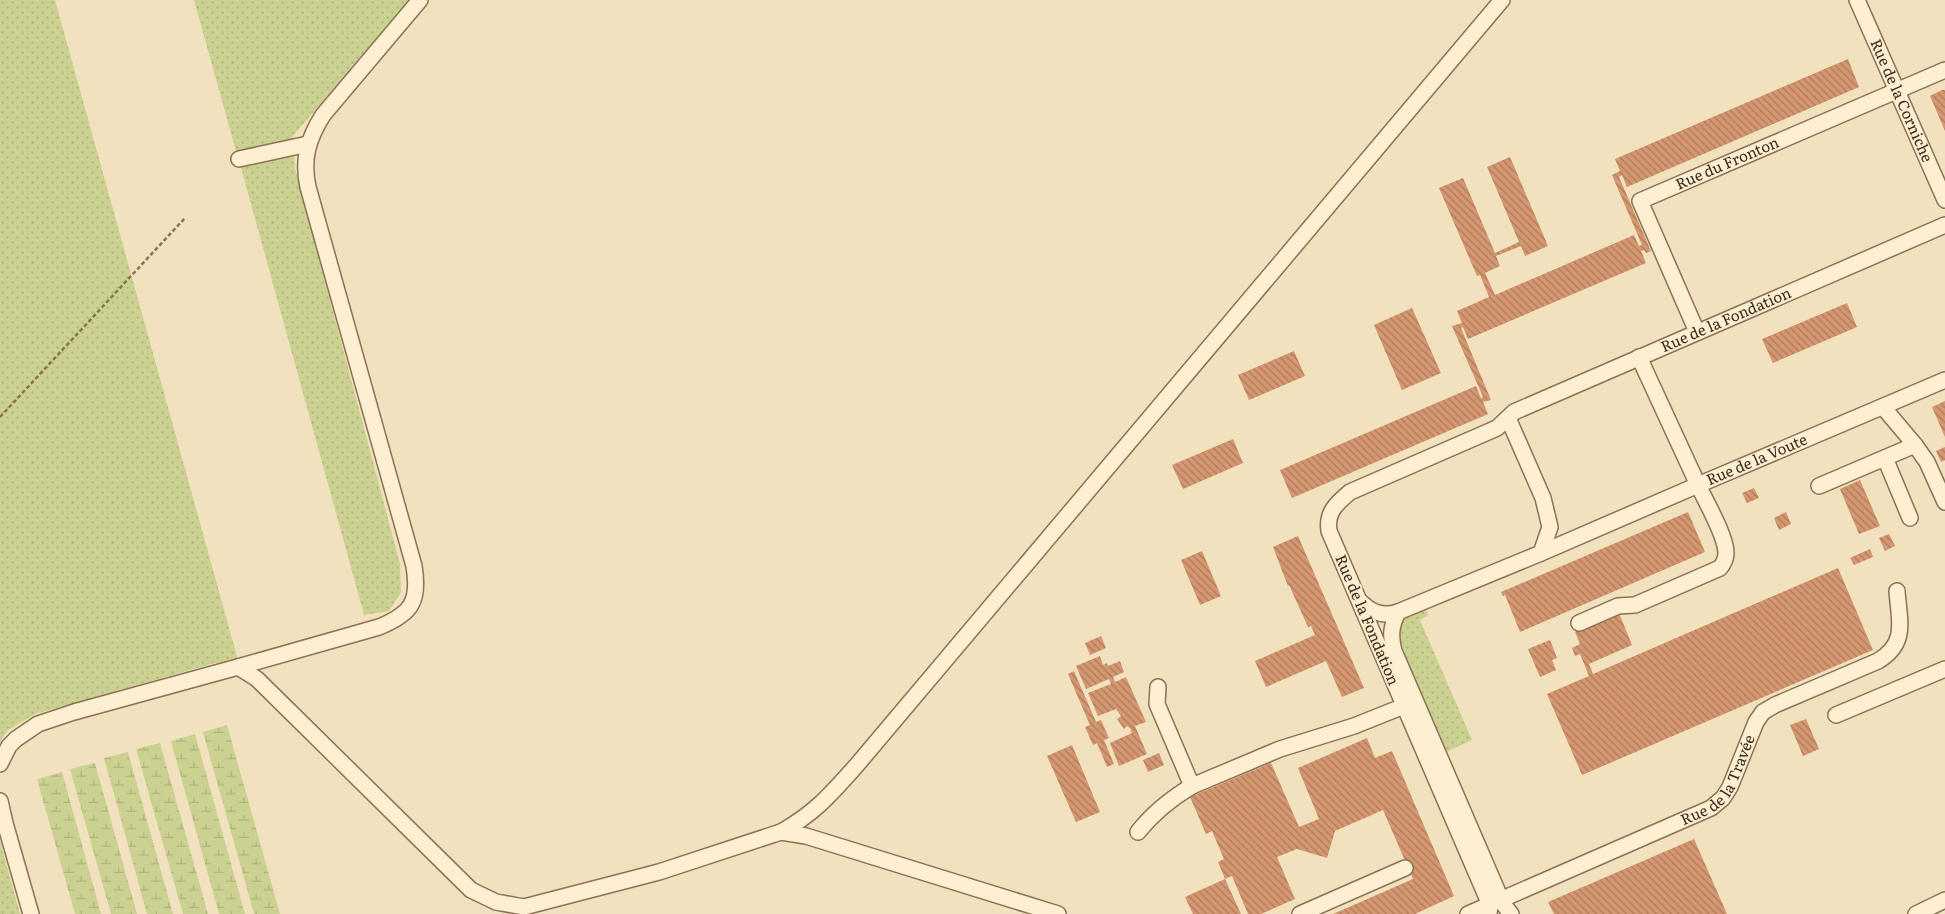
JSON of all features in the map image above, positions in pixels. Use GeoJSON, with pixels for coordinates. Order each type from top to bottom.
{"type":"FeatureCollection","features":[{"type":"Feature","properties":{"kind":"lane"},"geometry":{"type":"LineString","coordinates":[[0,764],[9,746],[38,724],[74,712],[379,627],[406,612],[412,605],[416,588],[414,566],[308,187],[304,164],[308,144],[323,115],[420,0]]}},
{"type":"Feature","properties":{"kind":"lane"},"geometry":{"type":"LineString","coordinates":[[238,667],[257,679],[471,890],[496,902],[524,907],[659,872],[781,832],[821,806],[856,766],[1502,0]]}},
{"type":"Feature","properties":{"kind":"lane","name":"Rue de la Corniche"},"geometry":{"type":"LineString","coordinates":[[1857,0],[1945,200]]}},
{"type":"Feature","properties":{"kind":"lane","name":"Rue du Fronton"},"geometry":{"type":"LineString","coordinates":[[1697,332],[1640,202],[1945,70]]}},
{"type":"Feature","properties":{"kind":"lane"},"geometry":{"type":"LineString","coordinates":[[238,160],[308,144]]}},
{"type":"Feature","properties":{"kind":"lane","name":"Rue de la Fondation"},"geometry":{"type":"LineString","coordinates":[[1411,703],[1360,601],[1329,531],[1328,522],[1334,506],[1350,492],[1497,428],[1514,412],[1945,224]]}},
{"type":"Feature","properties":{"kind":"lane","name":"Rue de la Voute"},"geometry":{"type":"LineString","coordinates":[[1640,357],[1698,485],[1945,380]]}},
{"type":"Feature","properties":{"kind":"lane"},"geometry":{"type":"LineString","coordinates":[[1883,407],[1927,462],[1945,502]]}},
{"type":"Feature","properties":{"kind":"lane"},"geometry":{"type":"LineString","coordinates":[[1508,418],[1543,498],[1550,528],[1541,552]]}},
{"type":"Feature","properties":{"kind":"lane"},"geometry":{"type":"LineString","coordinates":[[1819,486],[1915,445]]}},
{"type":"Feature","properties":{"kind":"lane"},"geometry":{"type":"LineString","coordinates":[[1885,458],[1910,518]]}},
{"type":"Feature","properties":{"kind":"lane"},"geometry":{"type":"LineString","coordinates":[[1360,601],[1376,613],[1384,615],[1398,612],[1698,485],[1724,541],[1726,560],[1720,568],[1635,604],[1618,606],[1579,623]]}},
{"type":"Feature","properties":{"kind":"lane","name":"Rue de la Travée"},"geometry":{"type":"LineString","coordinates":[[1468,914],[1493,907],[1711,808],[1723,798],[1730,788],[1756,722],[1763,712],[1890,654],[1900,637],[1897,591]]}},
{"type":"Feature","properties":{"kind":"lane","name":"Rue de la Fondation"},"geometry":{"type":"LineString","coordinates":[[1398,612],[1393,623],[1391,642],[1411,703],[1493,907],[1511,914]]}},
{"type":"Feature","properties":{"kind":"lane"},"geometry":{"type":"LineString","coordinates":[[1836,715],[1945,668]]}},
{"type":"Feature","properties":{"kind":"lane"},"geometry":{"type":"LineString","coordinates":[[1158,687],[1157,704],[1192,786]]}},
{"type":"Feature","properties":{"kind":"lane"},"geometry":{"type":"LineString","coordinates":[[1138,832],[1150,817],[1192,786],[1280,748],[1354,726],[1411,703]]}},
{"type":"Feature","properties":{"kind":"lane"},"geometry":{"type":"LineString","coordinates":[[0,801],[31,914]]}},
{"type":"Feature","properties":{"kind":"lane"},"geometry":{"type":"LineString","coordinates":[[781,832],[806,836],[1058,914]]}},
{"type":"Feature","properties":{"kind":"lane"},"geometry":{"type":"LineString","coordinates":[[1300,914],[1405,868]]}},
{"type":"Feature","properties":{"kind":"lane"},"geometry":{"type":"LineString","coordinates":[[1916,914],[1945,900]]}},
{"type":"Feature","properties":{"kind":"path"},"geometry":{"type":"LineString","coordinates":[[0,417],[185,218]]}},
{"type":"Feature","properties":{"kind":"green space"},"geometry":{"type":"Polygon","coordinates":[[[0,0],[55,0],[238,660],[215,663],[35,714],[8,730],[0,742],[0,0]]]}},
{"type":"Feature","properties":{"kind":"green space"},"geometry":{"type":"Polygon","coordinates":[[[194,0],[409,0],[293,136],[291,142],[237,155],[194,0]]]}},
{"type":"Feature","properties":{"kind":"green space"},"geometry":{"type":"Polygon","coordinates":[[[294,153],[295,168],[400,564],[401,592],[389,611],[364,615],[240,164],[294,153]]]}},
{"type":"Feature","properties":{"kind":"green space"},"geometry":{"type":"Polygon","coordinates":[[[1422,608],[1427,611],[1428,615],[1420,620],[1472,740],[1444,753],[1396,640],[1402,618],[1422,608]]]}},
{"type":"Feature","properties":{"kind":"green space"},"geometry":{"type":"Polygon","coordinates":[[[227,725],[280,914],[254,914],[203,732],[227,725]]]}},
{"type":"Feature","properties":{"kind":"green space"},"geometry":{"type":"Polygon","coordinates":[[[195,734],[245,914],[219,914],[171,741],[195,734]]]}},
{"type":"Feature","properties":{"kind":"green space"},"geometry":{"type":"Polygon","coordinates":[[[160,743],[208,914],[183,914],[136,749],[160,743]]]}},
{"type":"Feature","properties":{"kind":"green space"},"geometry":{"type":"Polygon","coordinates":[[[128,752],[173,914],[147,914],[104,758],[128,752]]]}},
{"type":"Feature","properties":{"kind":"green space"},"geometry":{"type":"Polygon","coordinates":[[[95,763],[137,914],[111,914],[70,769],[95,763]]]}},
{"type":"Feature","properties":{"kind":"green space"},"geometry":{"type":"Polygon","coordinates":[[[62,772],[101,914],[75,914],[37,779],[62,772]]]}},
{"type":"Feature","properties":{"kind":"green space"},"geometry":{"type":"Polygon","coordinates":[[[0,841],[20,914],[0,914],[0,841]]]}},
{"type":"Feature","properties":{"kind":"building"},"geometry":{"type":"Polygon","coordinates":[[[1848,59],[1859,87],[1627,187],[1622,175],[1619,177],[1651,251],[1646,253],[1644,250],[1641,251],[1646,263],[1468,339],[1463,327],[1461,328],[1491,400],[1483,402],[1488,414],[1292,498],[1280,470],[1476,386],[1481,398],[1483,397],[1452,326],[1462,323],[1457,311],[1489,297],[1480,275],[1477,276],[1439,188],[1463,178],[1495,253],[1519,242],[1487,167],[1510,157],[1548,246],[1525,256],[1521,246],[1496,256],[1500,266],[1485,273],[1495,295],[1634,235],[1639,246],[1642,245],[1612,175],[1620,171],[1615,159],[1848,59]]]}},
{"type":"Feature","properties":{"kind":"building"},"geometry":{"type":"Polygon","coordinates":[[[1945,90],[1945,131],[1930,96],[1945,90]]]}},
{"type":"Feature","properties":{"kind":"building"},"geometry":{"type":"Polygon","coordinates":[[[1847,303],[1857,327],[1773,363],[1762,339],[1847,303]]]}},
{"type":"Feature","properties":{"kind":"building"},"geometry":{"type":"Polygon","coordinates":[[[1412,308],[1441,373],[1402,390],[1374,325],[1412,308]]]}},
{"type":"Feature","properties":{"kind":"building"},"geometry":{"type":"Polygon","coordinates":[[[1294,351],[1305,376],[1249,400],[1238,375],[1294,351]]]}},
{"type":"Feature","properties":{"kind":"building"},"geometry":{"type":"Polygon","coordinates":[[[1945,401],[1945,437],[1932,407],[1945,401]]]}},
{"type":"Feature","properties":{"kind":"building"},"geometry":{"type":"Polygon","coordinates":[[[1233,439],[1243,463],[1183,489],[1172,465],[1233,439]]]}},
{"type":"Feature","properties":{"kind":"building"},"geometry":{"type":"Polygon","coordinates":[[[1945,447],[1945,460],[1941,462],[1936,451],[1945,447]]]}},
{"type":"Feature","properties":{"kind":"building"},"geometry":{"type":"Polygon","coordinates":[[[1860,480],[1880,526],[1859,534],[1840,489],[1860,480]]]}},
{"type":"Feature","properties":{"kind":"building"},"geometry":{"type":"Polygon","coordinates":[[[1754,488],[1759,498],[1747,503],[1742,493],[1754,488]]]}},
{"type":"Feature","properties":{"kind":"building"},"geometry":{"type":"Polygon","coordinates":[[[1688,512],[1705,552],[1520,632],[1505,595],[1503,596],[1501,592],[1688,512]]]}},
{"type":"Feature","properties":{"kind":"building"},"geometry":{"type":"Polygon","coordinates":[[[1786,512],[1791,524],[1779,530],[1774,518],[1786,512]]]}},
{"type":"Feature","properties":{"kind":"building"},"geometry":{"type":"Polygon","coordinates":[[[1889,534],[1895,546],[1885,551],[1879,538],[1889,534]]]}},
{"type":"Feature","properties":{"kind":"building"},"geometry":{"type":"Polygon","coordinates":[[[1298,536],[1364,688],[1342,697],[1326,661],[1266,687],[1255,661],[1315,635],[1311,626],[1308,627],[1288,586],[1273,547],[1298,536]]]}},
{"type":"Feature","properties":{"kind":"building"},"geometry":{"type":"Polygon","coordinates":[[[1870,549],[1873,557],[1854,565],[1850,558],[1870,549]]]}},
{"type":"Feature","properties":{"kind":"building"},"geometry":{"type":"Polygon","coordinates":[[[1202,551],[1221,596],[1200,605],[1181,560],[1202,551]]]}},
{"type":"Feature","properties":{"kind":"building"},"geometry":{"type":"Polygon","coordinates":[[[1838,568],[1873,650],[1582,775],[1547,694],[1589,676],[1580,654],[1575,656],[1572,648],[1580,644],[1575,632],[1619,613],[1632,645],[1589,664],[1593,674],[1838,568]]]}},
{"type":"Feature","properties":{"kind":"building"},"geometry":{"type":"Polygon","coordinates":[[[1101,636],[1106,648],[1090,655],[1085,643],[1101,636]]]}},
{"type":"Feature","properties":{"kind":"building"},"geometry":{"type":"Polygon","coordinates":[[[1550,640],[1557,658],[1552,660],[1556,670],[1540,677],[1528,649],[1550,640]]]}},
{"type":"Feature","properties":{"kind":"building"},"geometry":{"type":"Polygon","coordinates":[[[1100,656],[1103,665],[1107,663],[1108,666],[1120,661],[1124,672],[1113,677],[1115,682],[1126,677],[1146,722],[1135,726],[1147,754],[1119,766],[1110,743],[1132,733],[1130,728],[1127,726],[1124,729],[1117,719],[1121,716],[1116,709],[1098,716],[1088,693],[1111,684],[1109,679],[1086,689],[1076,666],[1100,656]]]}},
{"type":"Feature","properties":{"kind":"building"},"geometry":{"type":"Polygon","coordinates":[[[1074,671],[1096,722],[1101,720],[1109,738],[1104,740],[1114,764],[1107,767],[1097,743],[1093,745],[1085,727],[1090,725],[1068,674],[1074,671]]]}},
{"type":"Feature","properties":{"kind":"building"},"geometry":{"type":"Polygon","coordinates":[[[1806,719],[1819,749],[1803,756],[1790,725],[1806,719]]]}},
{"type":"Feature","properties":{"kind":"building"},"geometry":{"type":"Polygon","coordinates":[[[1367,738],[1375,758],[1392,751],[1454,896],[1415,914],[1333,914],[1413,879],[1383,810],[1335,831],[1327,858],[1297,849],[1277,857],[1295,899],[1261,914],[1248,914],[1232,876],[1225,879],[1218,862],[1224,859],[1212,831],[1206,834],[1190,797],[1271,763],[1299,827],[1319,819],[1298,768],[1367,738]]]}},
{"type":"Feature","properties":{"kind":"building"},"geometry":{"type":"Polygon","coordinates":[[[1072,745],[1100,812],[1076,822],[1047,756],[1072,745]]]}},
{"type":"Feature","properties":{"kind":"building"},"geometry":{"type":"Polygon","coordinates":[[[1159,753],[1164,765],[1148,772],[1143,760],[1159,753]]]}},
{"type":"Feature","properties":{"kind":"building"},"geometry":{"type":"Polygon","coordinates":[[[1694,839],[1727,914],[1554,914],[1548,902],[1694,839]]]}},
{"type":"Feature","properties":{"kind":"building"},"geometry":{"type":"Polygon","coordinates":[[[1225,879],[1241,914],[1193,914],[1185,897],[1225,879]]]}}]}
